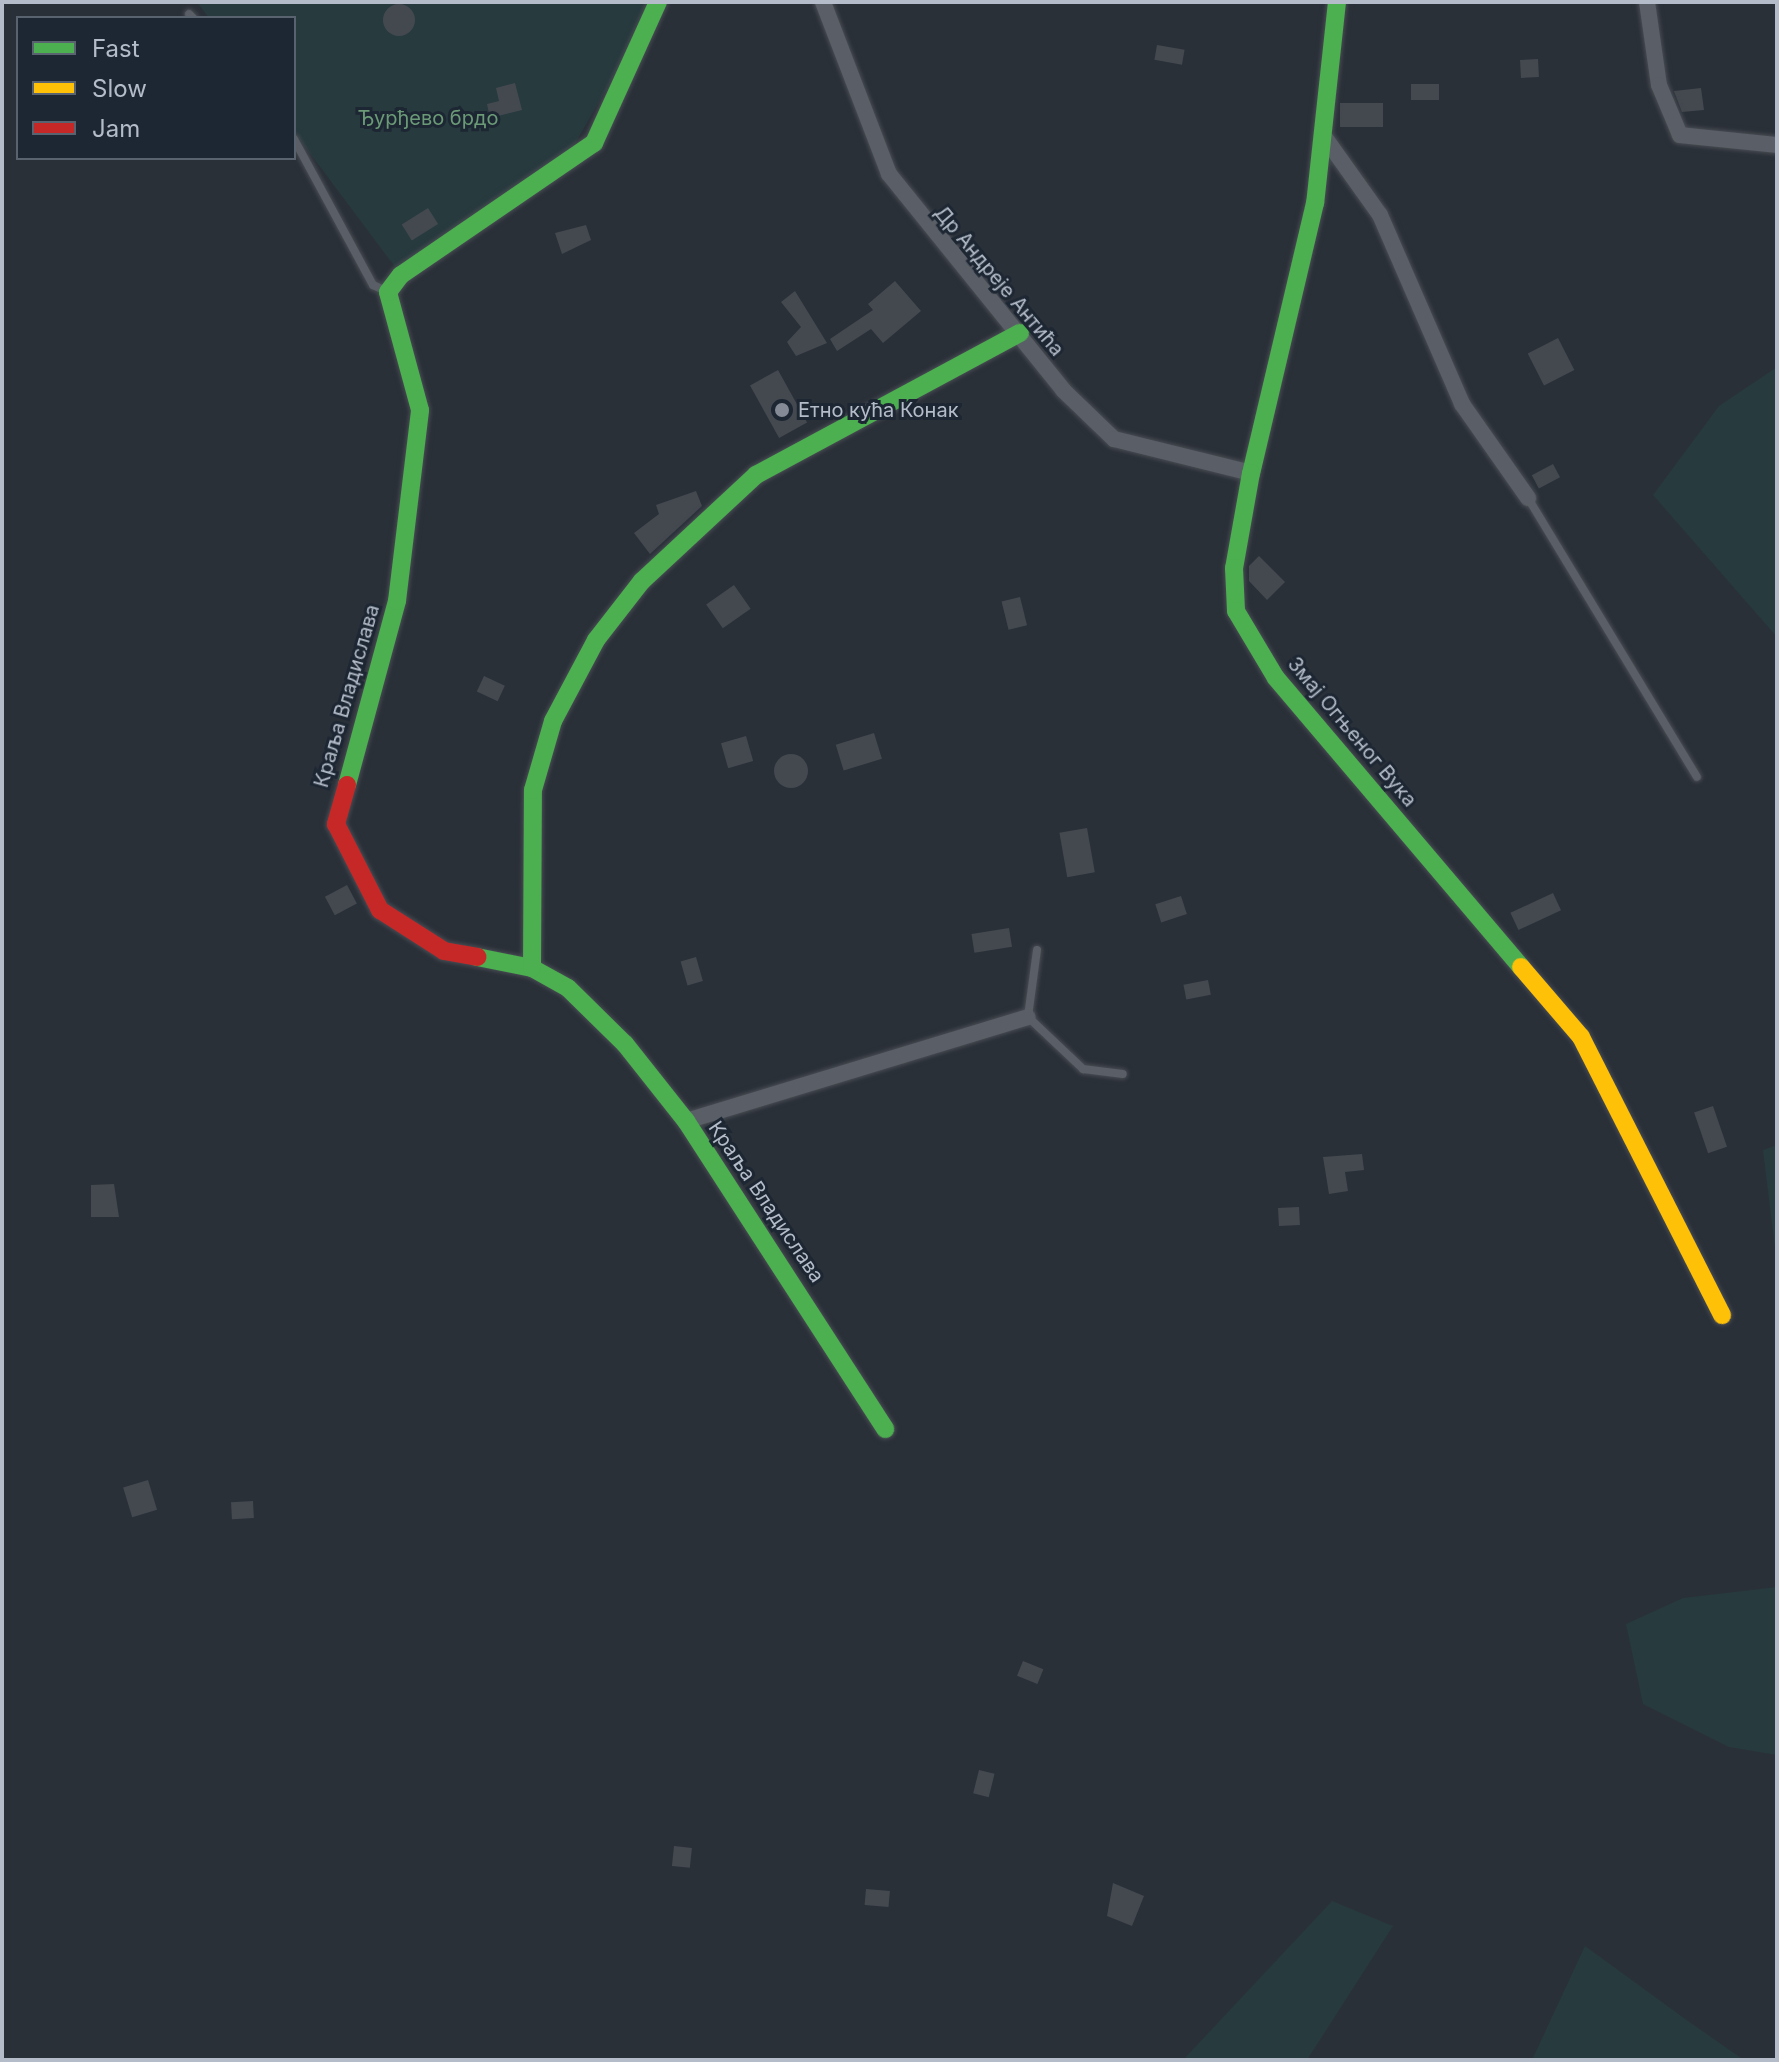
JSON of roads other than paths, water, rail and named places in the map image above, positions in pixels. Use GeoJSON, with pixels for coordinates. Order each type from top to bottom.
{"type":"FeatureCollection","features":[{"type":"Feature","properties":{"kind":"street"},"geometry":{"type":"LineString","coordinates":[[388,292],[401,275],[594,143],[658,2]]}},
{"type":"Feature","properties":{"kind":"street","name":"Др Андреје Антића"},"geometry":{"type":"LineString","coordinates":[[823,2],[889,174],[1020,333],[1114,439],[1251,473]]}},
{"type":"Feature","properties":{"kind":"street","name":"Змај Огњеног Вука"},"geometry":{"type":"LineString","coordinates":[[1337,2],[1315,203],[1251,473],[1234,568],[1242,623],[1276,678],[1581,1037],[1722,1315]]}},
{"type":"Feature","properties":{"kind":"street"},"geometry":{"type":"LineString","coordinates":[[1647,2],[1659,85],[1680,135],[1777,145]]}},
{"type":"Feature","properties":{"kind":"street"},"geometry":{"type":"LineString","coordinates":[[1323,135],[1380,215],[1462,404],[1528,498]]}},
{"type":"Feature","properties":{"kind":"street","name":"Краља Владислава"},"geometry":{"type":"LineString","coordinates":[[388,292],[420,410],[412,499],[397,601],[336,824],[380,910],[444,951],[532,968],[594,1011],[686,1121],[885,1429]]}},
{"type":"Feature","properties":{"kind":"street"},"geometry":{"type":"LineString","coordinates":[[532,968],[533,790],[553,721],[596,640],[633,593],[756,475],[1020,333]]}},
{"type":"Feature","properties":{"kind":"street"},"geometry":{"type":"LineString","coordinates":[[686,1121],[1028,1017]]}},
{"type":"Feature","properties":{"kind":"lane"},"geometry":{"type":"LineString","coordinates":[[296,143],[373,285],[388,292]]}},
{"type":"Feature","properties":{"kind":"lane"},"geometry":{"type":"LineString","coordinates":[[1528,498],[1697,777]]}},
{"type":"Feature","properties":{"kind":"lane"},"geometry":{"type":"LineString","coordinates":[[1037,950],[1028,1017],[1083,1069],[1123,1074]]}},
{"type":"Feature","properties":{"kind":"place","name":"Етно кућа Конак"},"geometry":{"type":"Point","coordinates":[782,410]}},
{"type":"Feature","properties":{"kind":"park label","name":"Ђурђево брдо"},"geometry":{"type":"Point","coordinates":[428,118]}}]}
